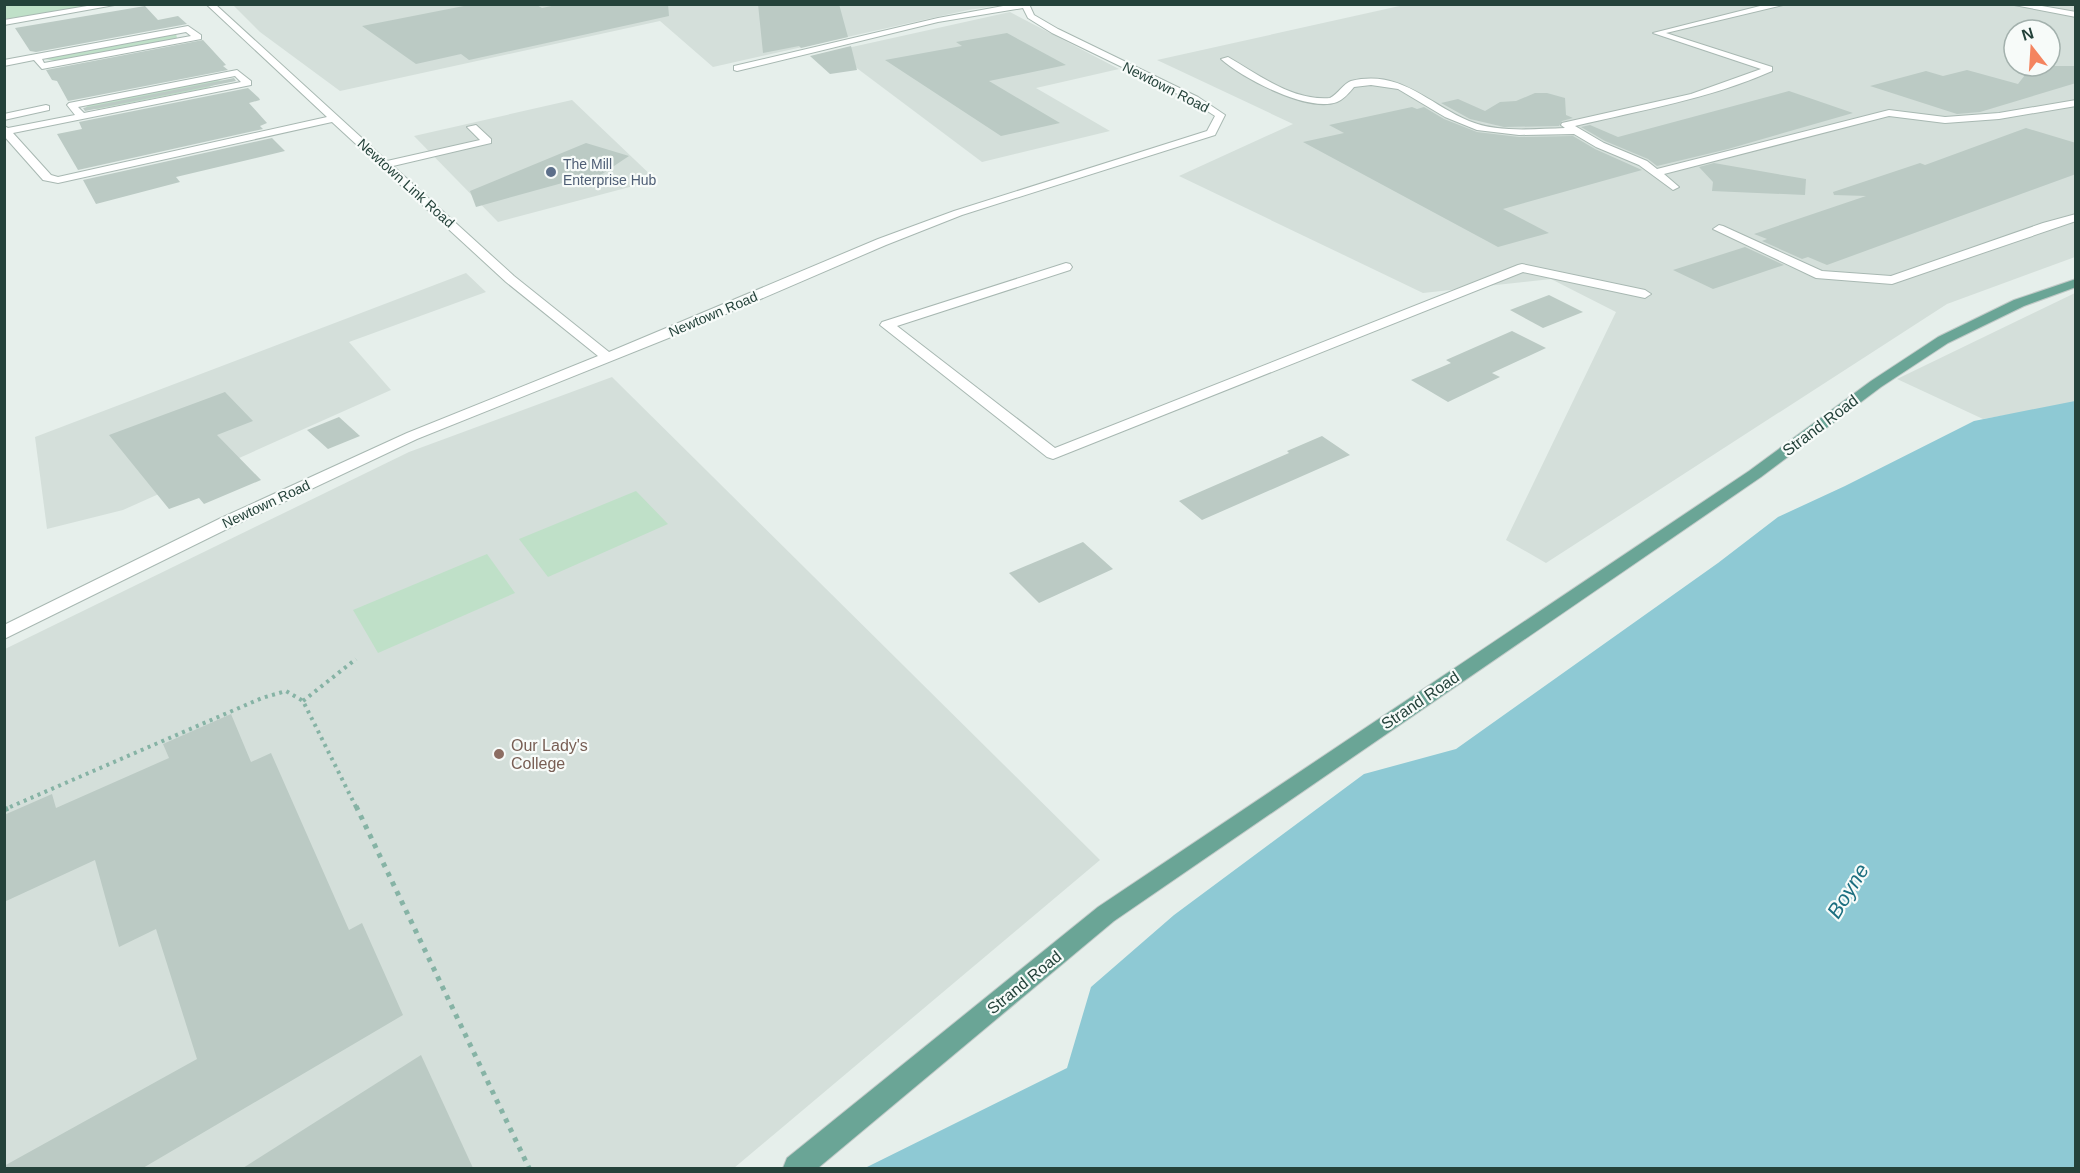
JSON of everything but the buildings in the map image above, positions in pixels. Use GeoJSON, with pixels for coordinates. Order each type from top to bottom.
{"type":"FeatureCollection","features":[{"type":"Feature","properties":{"kind":"main road","name":"Strand Road"},"geometry":{"type":"LineString","coordinates":[[797,1168],[1106,914],[1755,474],[1876,384],[1943,340],[2019,303],[2076,283]]}},
{"type":"Feature","properties":{"kind":"street"},"geometry":{"type":"LineString","coordinates":[[4,23],[116,4]]}},
{"type":"Feature","properties":{"kind":"street","name":"Newtown Link Road"},"geometry":{"type":"LineString","coordinates":[[210,4],[510,279],[607,357]]}},
{"type":"Feature","properties":{"kind":"street"},"geometry":{"type":"LineString","coordinates":[[1672,187],[1643,163],[1600,146],[1566,125],[1694,98],[1746,81],[1769,69],[1657,33],[1783,4]]}},
{"type":"Feature","properties":{"kind":"street"},"geometry":{"type":"LineString","coordinates":[[2013,4],[2076,15]]}},
{"type":"Feature","properties":{"kind":"street"},"geometry":{"type":"LineString","coordinates":[[736,68],[938,20],[1025,5]]}},
{"type":"Feature","properties":{"kind":"street","name":"Newtown Road"},"geometry":{"type":"LineString","coordinates":[[4,633],[227,522],[402,441],[686,326],[882,242],[958,213],[1211,133],[1220,116],[1195,99],[1055,31],[1031,16],[1025,5]]}},
{"type":"Feature","properties":{"kind":"street"},"geometry":{"type":"LineString","coordinates":[[4,63],[36,57],[188,29],[198,37],[42,66],[36,57]]}},
{"type":"Feature","properties":{"kind":"street"},"geometry":{"type":"LineString","coordinates":[[1225,59],[1282,91],[1310,100],[1328,102],[1341,97],[1351,84],[1389,82],[1410,88],[1467,123],[1515,132],[1576,131]]}},
{"type":"Feature","properties":{"kind":"street"},"geometry":{"type":"LineString","coordinates":[[81,116],[72,105],[237,72],[248,83],[148,103],[81,116],[6,130],[47,178],[58,180],[335,118]]}},
{"type":"Feature","properties":{"kind":"street"},"geometry":{"type":"LineString","coordinates":[[1655,173],[1889,113],[1945,120],[1999,116],[2076,103]]}},
{"type":"Feature","properties":{"kind":"street"},"geometry":{"type":"LineString","coordinates":[[4,117],[46,108]]}},
{"type":"Feature","properties":{"kind":"street"},"geometry":{"type":"LineString","coordinates":[[386,165],[487,141],[472,127]]}},
{"type":"Feature","properties":{"kind":"street"},"geometry":{"type":"LineString","coordinates":[[1719,229],[1820,275],[1892,280],[2047,225],[2076,218]]}},
{"type":"Feature","properties":{"kind":"street"},"geometry":{"type":"LineString","coordinates":[[1066,267],[887,325],[1053,454],[1522,268],[1645,294]]}},
{"type":"Feature","properties":{"kind":"path"},"geometry":{"type":"LineString","coordinates":[[303,701],[356,659]]}},
{"type":"Feature","properties":{"kind":"path"},"geometry":{"type":"LineString","coordinates":[[4,810],[262,698],[286,691],[303,701],[396,886],[530,1168]]}},
{"type":"Feature","properties":{"kind":"shaded area"},"geometry":{"type":"Polygon","coordinates":[[[233,5],[1003,5],[968,10],[713,67],[660,21],[340,91],[260,32],[233,5]]]}},
{"type":"Feature","properties":{"kind":"shaded area"},"geometry":{"type":"Polygon","coordinates":[[[1404,5],[2075,5],[2075,257],[1947,304],[1546,563],[1506,540],[1616,312],[1551,279],[1423,293],[1179,176],[1293,124],[1157,60],[1404,5]]]}},
{"type":"Feature","properties":{"kind":"shaded area"},"geometry":{"type":"Polygon","coordinates":[[[1010,12],[1119,69],[1036,88],[1110,131],[982,162],[834,51],[1010,12]]]}},
{"type":"Feature","properties":{"kind":"shaded area"},"geometry":{"type":"Polygon","coordinates":[[[572,100],[656,180],[498,222],[414,136],[572,100]]]}},
{"type":"Feature","properties":{"kind":"shaded area"},"geometry":{"type":"Polygon","coordinates":[[[466,273],[486,292],[349,342],[391,390],[123,510],[47,529],[35,437],[466,273]]]}},
{"type":"Feature","properties":{"kind":"shaded area"},"geometry":{"type":"Polygon","coordinates":[[[2075,293],[2075,403],[1983,419],[1897,379],[2075,293]]]}},
{"type":"Feature","properties":{"kind":"shaded area","name":"Our Lady's College"},"geometry":{"type":"Polygon","coordinates":[[[612,377],[1100,860],[734,1168],[5,1168],[5,649],[409,452],[612,377]]]}},
{"type":"Feature","properties":{"kind":"green space"},"geometry":{"type":"Polygon","coordinates":[[[5,5],[100,5],[5,19],[5,5]]]}},
{"type":"Feature","properties":{"kind":"green space"},"geometry":{"type":"Polygon","coordinates":[[[176,34],[177,38],[168,41],[56,61],[45,59],[51,56],[176,34]]]}},
{"type":"Feature","properties":{"kind":"green space"},"geometry":{"type":"Polygon","coordinates":[[[217,80],[223,81],[207,88],[98,109],[85,109],[93,103],[217,80]]]}},
{"type":"Feature","properties":{"kind":"green space"},"geometry":{"type":"Polygon","coordinates":[[[636,491],[668,524],[548,577],[519,539],[636,491]]]}},
{"type":"Feature","properties":{"kind":"green space"},"geometry":{"type":"Polygon","coordinates":[[[487,554],[515,593],[378,653],[353,610],[487,554]]]}},
{"type":"Feature","properties":{"kind":"water","name":"Boyne"},"geometry":{"type":"Polygon","coordinates":[[[2075,401],[2075,1168],[865,1168],[1067,1068],[1091,987],[1174,915],[1364,774],[1456,749],[1718,563],[1778,517],[1974,421],[2075,401]]]}},
{"type":"Feature","properties":{"kind":"place","name":"The Mill Enterprise Hub"},"geometry":{"type":"Point","coordinates":[551,172]}},
{"type":"Feature","properties":{"kind":"place","name":"Our Lady's College"},"geometry":{"type":"Point","coordinates":[499,754]}}]}
